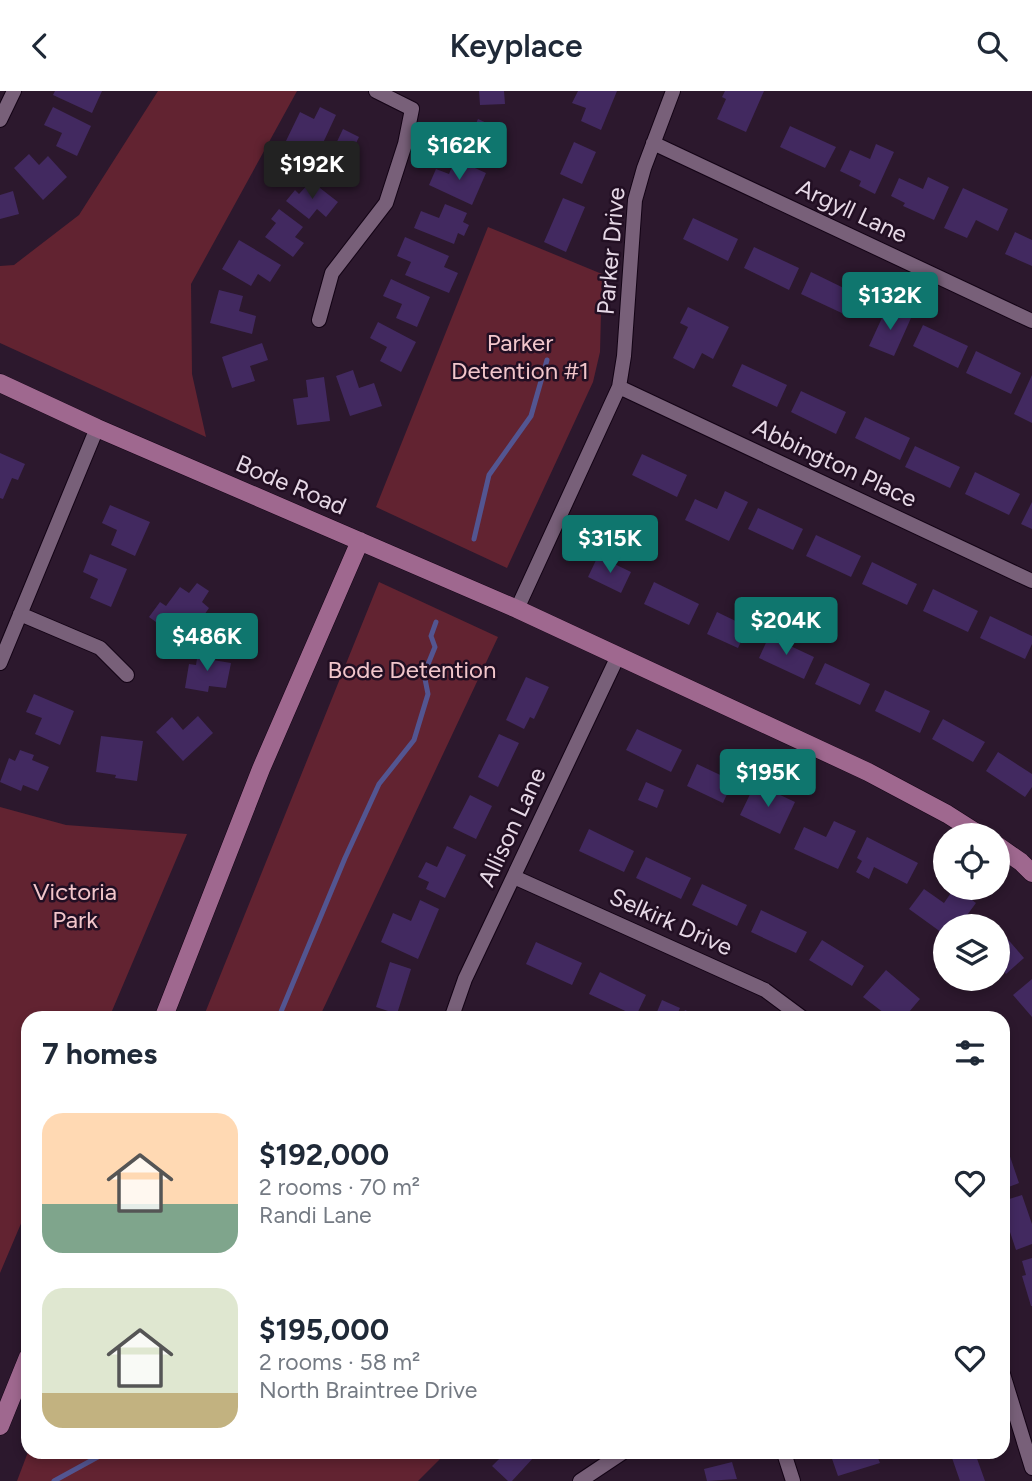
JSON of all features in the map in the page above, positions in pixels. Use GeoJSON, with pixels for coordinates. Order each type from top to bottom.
{"type":"FeatureCollection","features":[{"type":"Feature","properties":{"kind":"street"},"geometry":{"type":"LineString","coordinates":[[0,120],[14,91]]}},
{"type":"Feature","properties":{"kind":"street"},"geometry":{"type":"LineString","coordinates":[[319,320],[332,273],[386,203],[405,144],[412,109],[376,91]]}},
{"type":"Feature","properties":{"kind":"street","name":"Parker Drive"},"geometry":{"type":"LineString","coordinates":[[517,608],[619,387],[624,356],[635,200],[673,91]]}},
{"type":"Feature","properties":{"kind":"street","name":"Argyll Lane"},"geometry":{"type":"LineString","coordinates":[[653,143],[1032,321]]}},
{"type":"Feature","properties":{"kind":"street","name":"Bode Road"},"geometry":{"type":"LineString","coordinates":[[0,383],[97,428],[360,541],[261,769],[166,1011]]}},
{"type":"Feature","properties":{"kind":"street","name":"Abbington Place"},"geometry":{"type":"LineString","coordinates":[[619,387],[1032,581]]}},
{"type":"Feature","properties":{"kind":"street"},"geometry":{"type":"LineString","coordinates":[[0,663],[97,428]]}},
{"type":"Feature","properties":{"kind":"street"},"geometry":{"type":"LineString","coordinates":[[360,541],[517,608],[867,772],[961,823]]}},
{"type":"Feature","properties":{"kind":"street"},"geometry":{"type":"LineString","coordinates":[[20,614],[100,648],[127,675]]}},
{"type":"Feature","properties":{"kind":"street","name":"Allison Lane"},"geometry":{"type":"LineString","coordinates":[[454,1011],[465,979],[618,656]]}},
{"type":"Feature","properties":{"kind":"street"},"geometry":{"type":"LineString","coordinates":[[1010,854],[1032,873]]}},
{"type":"Feature","properties":{"kind":"street","name":"Selkirk Drive"},"geometry":{"type":"LineString","coordinates":[[514,877],[765,990],[793,1011]]}},
{"type":"Feature","properties":{"kind":"street"},"geometry":{"type":"LineString","coordinates":[[0,1426],[21,1374]]}},
{"type":"Feature","properties":{"kind":"street"},"geometry":{"type":"LineString","coordinates":[[1010,1390],[1026,1428],[1032,1468]]}},
{"type":"Feature","properties":{"kind":"street"},"geometry":{"type":"LineString","coordinates":[[580,1481],[613,1459]]}},
{"type":"Feature","properties":{"kind":"street"},"geometry":{"type":"LineString","coordinates":[[787,1459],[793,1481]]}},
{"type":"Feature","properties":{"kind":"green space"},"geometry":{"type":"Polygon","coordinates":[[[158,91],[297,91],[191,284],[192,374],[206,437],[0,343],[0,266],[14,265],[79,215],[158,91]]]}},
{"type":"Feature","properties":{"kind":"green space","name":"Parker Detention #1"},"geometry":{"type":"Polygon","coordinates":[[[488,227],[602,274],[600,352],[593,382],[507,568],[376,507],[488,227]]]}},
{"type":"Feature","properties":{"kind":"green space","name":"Bode Detention"},"geometry":{"type":"Polygon","coordinates":[[[379,582],[498,637],[322,1011],[206,1011],[379,582]]]}},
{"type":"Feature","properties":{"kind":"green space","name":"Victoria Park"},"geometry":{"type":"Polygon","coordinates":[[[0,807],[66,825],[187,834],[112,1011],[21,1011],[21,1224],[0,1273],[0,807]]]}},
{"type":"Feature","properties":{"kind":"green space"},"geometry":{"type":"Polygon","coordinates":[[[25,1459],[440,1459],[418,1481],[17,1481],[25,1459]]]}},
{"type":"Feature","properties":{"kind":"building"},"geometry":{"type":"Polygon","coordinates":[[[55,91],[102,91],[92,113],[53,95],[55,91]]]}},
{"type":"Feature","properties":{"kind":"building"},"geometry":{"type":"Polygon","coordinates":[[[479,91],[504,91],[505,104],[480,105],[479,91]]]}},
{"type":"Feature","properties":{"kind":"building"},"geometry":{"type":"Polygon","coordinates":[[[578,91],[617,91],[601,130],[581,121],[586,108],[572,103],[578,91]]]}},
{"type":"Feature","properties":{"kind":"building"},"geometry":{"type":"Polygon","coordinates":[[[725,91],[764,91],[746,132],[717,119],[726,99],[722,97],[725,91]]]}},
{"type":"Feature","properties":{"kind":"building"},"geometry":{"type":"Polygon","coordinates":[[[53,107],[91,126],[77,156],[56,146],[62,133],[44,125],[53,107]]]}},
{"type":"Feature","properties":{"kind":"building"},"geometry":{"type":"Polygon","coordinates":[[[320,107],[336,115],[316,158],[285,143],[300,112],[314,119],[320,107]]]}},
{"type":"Feature","properties":{"kind":"building"},"geometry":{"type":"Polygon","coordinates":[[[478,119],[506,132],[493,163],[453,147],[460,130],[471,135],[478,119]]]}},
{"type":"Feature","properties":{"kind":"building"},"geometry":{"type":"Polygon","coordinates":[[[790,126],[836,147],[825,168],[780,147],[790,126]]]}},
{"type":"Feature","properties":{"kind":"building"},"geometry":{"type":"Polygon","coordinates":[[[343,129],[359,137],[351,153],[359,157],[349,179],[325,167],[343,129]]]}},
{"type":"Feature","properties":{"kind":"building"},"geometry":{"type":"Polygon","coordinates":[[[574,142],[596,152],[582,184],[560,174],[574,142]]]}},
{"type":"Feature","properties":{"kind":"building"},"geometry":{"type":"Polygon","coordinates":[[[876,144],[894,152],[875,194],[859,186],[861,181],[840,171],[850,150],[870,159],[876,144]]]}},
{"type":"Feature","properties":{"kind":"building"},"geometry":{"type":"Polygon","coordinates":[[[29,154],[39,165],[48,156],[67,177],[43,200],[14,168],[29,154]]]}},
{"type":"Feature","properties":{"kind":"building"},"geometry":{"type":"Polygon","coordinates":[[[455,159],[486,173],[472,205],[429,185],[436,169],[449,174],[455,159]]]}},
{"type":"Feature","properties":{"kind":"building"},"geometry":{"type":"Polygon","coordinates":[[[928,177],[949,187],[934,220],[903,206],[905,203],[891,196],[899,178],[923,189],[928,177]]]}},
{"type":"Feature","properties":{"kind":"building"},"geometry":{"type":"Polygon","coordinates":[[[311,181],[338,202],[326,217],[317,209],[309,219],[286,201],[295,190],[299,194],[311,181]]]}},
{"type":"Feature","properties":{"kind":"building"},"geometry":{"type":"Polygon","coordinates":[[[963,188],[1008,209],[998,231],[976,220],[967,238],[944,228],[963,188]]]}},
{"type":"Feature","properties":{"kind":"building"},"geometry":{"type":"Polygon","coordinates":[[[13,191],[19,214],[0,219],[0,195],[13,191]]]}},
{"type":"Feature","properties":{"kind":"building"},"geometry":{"type":"Polygon","coordinates":[[[563,198],[585,207],[566,252],[544,242],[563,198]]]}},
{"type":"Feature","properties":{"kind":"building"},"geometry":{"type":"Polygon","coordinates":[[[445,204],[467,213],[463,222],[469,225],[464,236],[458,233],[454,244],[414,228],[421,211],[439,218],[445,204]]]}},
{"type":"Feature","properties":{"kind":"building"},"geometry":{"type":"Polygon","coordinates":[[[279,209],[303,227],[295,237],[304,243],[293,257],[265,237],[276,223],[271,219],[279,209]]]}},
{"type":"Feature","properties":{"kind":"building"},"geometry":{"type":"Polygon","coordinates":[[[693,218],[738,239],[728,261],[683,239],[693,218]]]}},
{"type":"Feature","properties":{"kind":"building"},"geometry":{"type":"Polygon","coordinates":[[[1015,232],[1032,240],[1032,266],[1005,254],[1015,232]]]}},
{"type":"Feature","properties":{"kind":"building"},"geometry":{"type":"Polygon","coordinates":[[[405,237],[449,256],[444,267],[458,273],[449,293],[405,275],[411,262],[397,256],[405,237]]]}},
{"type":"Feature","properties":{"kind":"building"},"geometry":{"type":"Polygon","coordinates":[[[239,240],[281,265],[270,282],[258,274],[251,286],[222,269],[239,240]]]}},
{"type":"Feature","properties":{"kind":"building"},"geometry":{"type":"Polygon","coordinates":[[[754,247],[799,268],[789,290],[744,268],[754,247]]]}},
{"type":"Feature","properties":{"kind":"building"},"geometry":{"type":"Polygon","coordinates":[[[811,272],[856,294],[846,315],[801,294],[811,272]]]}},
{"type":"Feature","properties":{"kind":"building"},"geometry":{"type":"Polygon","coordinates":[[[391,279],[430,297],[417,327],[396,318],[402,304],[383,296],[391,279]]]}},
{"type":"Feature","properties":{"kind":"building"},"geometry":{"type":"Polygon","coordinates":[[[219,290],[243,296],[239,311],[256,316],[252,334],[210,323],[219,290]]]}},
{"type":"Feature","properties":{"kind":"building"},"geometry":{"type":"Polygon","coordinates":[[[688,307],[729,327],[713,359],[702,353],[694,369],[673,358],[688,327],[680,323],[688,307]]]}},
{"type":"Feature","properties":{"kind":"building"},"geometry":{"type":"Polygon","coordinates":[[[887,307],[911,318],[894,356],[869,346],[887,307]]]}},
{"type":"Feature","properties":{"kind":"building"},"geometry":{"type":"Polygon","coordinates":[[[378,322],[416,342],[401,372],[380,361],[387,347],[370,338],[378,322]]]}},
{"type":"Feature","properties":{"kind":"building"},"geometry":{"type":"Polygon","coordinates":[[[923,325],[968,346],[958,368],[913,346],[923,325]]]}},
{"type":"Feature","properties":{"kind":"building"},"geometry":{"type":"Polygon","coordinates":[[[262,343],[268,360],[250,366],[255,381],[232,388],[222,357],[262,343]]]}},
{"type":"Feature","properties":{"kind":"building"},"geometry":{"type":"Polygon","coordinates":[[[976,351],[1021,373],[1011,394],[966,373],[976,351]]]}},
{"type":"Feature","properties":{"kind":"building"},"geometry":{"type":"Polygon","coordinates":[[[742,364],[787,385],[777,407],[732,386],[742,364]]]}},
{"type":"Feature","properties":{"kind":"building"},"geometry":{"type":"Polygon","coordinates":[[[353,370],[359,388],[374,383],[382,406],[350,416],[336,376],[353,370]]]}},
{"type":"Feature","properties":{"kind":"building"},"geometry":{"type":"Polygon","coordinates":[[[1032,375],[1032,423],[1014,414],[1032,375]]]}},
{"type":"Feature","properties":{"kind":"building"},"geometry":{"type":"Polygon","coordinates":[[[324,377],[330,421],[297,425],[293,399],[308,397],[306,380],[324,377]]]}},
{"type":"Feature","properties":{"kind":"building"},"geometry":{"type":"Polygon","coordinates":[[[801,391],[846,412],[836,434],[791,412],[801,391]]]}},
{"type":"Feature","properties":{"kind":"building"},"geometry":{"type":"Polygon","coordinates":[[[865,417],[910,438],[900,460],[855,438],[865,417]]]}},
{"type":"Feature","properties":{"kind":"building"},"geometry":{"type":"Polygon","coordinates":[[[915,446],[960,467],[950,488],[905,467],[915,446]]]}},
{"type":"Feature","properties":{"kind":"building"},"geometry":{"type":"Polygon","coordinates":[[[0,453],[25,464],[18,480],[12,478],[3,499],[0,498],[0,453]]]}},
{"type":"Feature","properties":{"kind":"building"},"geometry":{"type":"Polygon","coordinates":[[[642,454],[687,475],[677,497],[632,475],[642,454]]]}},
{"type":"Feature","properties":{"kind":"building"},"geometry":{"type":"Polygon","coordinates":[[[975,472],[1020,494],[1009,515],[965,494],[975,472]]]}},
{"type":"Feature","properties":{"kind":"building"},"geometry":{"type":"Polygon","coordinates":[[[725,491],[748,502],[729,541],[685,520],[695,499],[717,509],[725,491]]]}},
{"type":"Feature","properties":{"kind":"building"},"geometry":{"type":"Polygon","coordinates":[[[1032,502],[1032,529],[1021,524],[1032,502]]]}},
{"type":"Feature","properties":{"kind":"building"},"geometry":{"type":"Polygon","coordinates":[[[110,505],[150,522],[135,556],[111,545],[117,530],[102,523],[110,505]]]}},
{"type":"Feature","properties":{"kind":"building"},"geometry":{"type":"Polygon","coordinates":[[[758,508],[803,529],[793,550],[748,529],[758,508]]]}},
{"type":"Feature","properties":{"kind":"building"},"geometry":{"type":"Polygon","coordinates":[[[816,535],[861,556],[851,577],[806,556],[816,535]]]}},
{"type":"Feature","properties":{"kind":"building"},"geometry":{"type":"Polygon","coordinates":[[[90,554],[127,569],[111,607],[90,598],[98,579],[83,572],[90,554]]]}},
{"type":"Feature","properties":{"kind":"building"},"geometry":{"type":"Polygon","coordinates":[[[598,556],[631,572],[621,593],[588,577],[598,556]]]}},
{"type":"Feature","properties":{"kind":"building"},"geometry":{"type":"Polygon","coordinates":[[[872,562],[917,584],[907,605],[862,584],[872,562]]]}},
{"type":"Feature","properties":{"kind":"building"},"geometry":{"type":"Polygon","coordinates":[[[654,582],[699,604],[689,625],[644,604],[654,582]]]}},
{"type":"Feature","properties":{"kind":"building"},"geometry":{"type":"Polygon","coordinates":[[[197,583],[209,591],[202,602],[209,608],[193,631],[178,620],[170,632],[149,617],[160,602],[166,606],[180,587],[189,593],[197,583]]]}},
{"type":"Feature","properties":{"kind":"building"},"geometry":{"type":"Polygon","coordinates":[[[933,589],[978,611],[968,632],[923,611],[933,589]]]}},
{"type":"Feature","properties":{"kind":"building"},"geometry":{"type":"Polygon","coordinates":[[[717,612],[748,627],[738,648],[707,634],[717,612]]]}},
{"type":"Feature","properties":{"kind":"building"},"geometry":{"type":"Polygon","coordinates":[[[990,616],[1032,636],[1032,644],[1025,659],[980,638],[990,616]]]}},
{"type":"Feature","properties":{"kind":"building"},"geometry":{"type":"Polygon","coordinates":[[[769,636],[814,657],[804,679],[759,658],[769,636]]]}},
{"type":"Feature","properties":{"kind":"building"},"geometry":{"type":"Polygon","coordinates":[[[198,652],[214,655],[213,660],[231,663],[226,688],[209,686],[208,692],[185,688],[189,664],[196,665],[198,652]]]}},
{"type":"Feature","properties":{"kind":"building"},"geometry":{"type":"Polygon","coordinates":[[[825,663],[870,684],[860,705],[815,684],[825,663]]]}},
{"type":"Feature","properties":{"kind":"building"},"geometry":{"type":"Polygon","coordinates":[[[526,677],[549,687],[534,719],[530,717],[524,729],[506,720],[526,677]]]}},
{"type":"Feature","properties":{"kind":"building"},"geometry":{"type":"Polygon","coordinates":[[[885,690],[930,711],[920,733],[875,711],[885,690]]]}},
{"type":"Feature","properties":{"kind":"building"},"geometry":{"type":"Polygon","coordinates":[[[34,694],[74,711],[60,745],[35,734],[42,718],[26,712],[34,694]]]}},
{"type":"Feature","properties":{"kind":"building"},"geometry":{"type":"Polygon","coordinates":[[[198,716],[213,733],[183,761],[156,732],[172,717],[183,730],[198,716]]]}},
{"type":"Feature","properties":{"kind":"building"},"geometry":{"type":"Polygon","coordinates":[[[943,719],[985,742],[973,762],[932,739],[943,719]]]}},
{"type":"Feature","properties":{"kind":"building"},"geometry":{"type":"Polygon","coordinates":[[[637,729],[682,750],[671,772],[626,750],[637,729]]]}},
{"type":"Feature","properties":{"kind":"building"},"geometry":{"type":"Polygon","coordinates":[[[499,734],[519,743],[498,787],[478,777],[499,734]]]}},
{"type":"Feature","properties":{"kind":"building"},"geometry":{"type":"Polygon","coordinates":[[[101,736],[143,741],[137,781],[96,772],[101,736]]]}},
{"type":"Feature","properties":{"kind":"building"},"geometry":{"type":"Polygon","coordinates":[[[20,750],[34,755],[32,760],[49,767],[38,791],[23,785],[21,791],[0,782],[9,758],[15,761],[20,750]]]}},
{"type":"Feature","properties":{"kind":"building"},"geometry":{"type":"Polygon","coordinates":[[[998,752],[1032,774],[1032,787],[1025,797],[986,771],[998,752]]]}},
{"type":"Feature","properties":{"kind":"building"},"geometry":{"type":"Polygon","coordinates":[[[697,764],[733,781],[723,803],[687,786],[697,764]]]}},
{"type":"Feature","properties":{"kind":"building"},"geometry":{"type":"Polygon","coordinates":[[[646,782],[664,790],[657,808],[638,800],[646,782]]]}},
{"type":"Feature","properties":{"kind":"building"},"geometry":{"type":"Polygon","coordinates":[[[754,786],[795,802],[780,834],[740,815],[754,786]]]}},
{"type":"Feature","properties":{"kind":"building"},"geometry":{"type":"Polygon","coordinates":[[[470,795],[492,806],[476,839],[453,828],[470,795]]]}},
{"type":"Feature","properties":{"kind":"building"},"geometry":{"type":"Polygon","coordinates":[[[834,821],[856,831],[838,869],[794,849],[804,827],[826,837],[834,821]]]}},
{"type":"Feature","properties":{"kind":"building"},"geometry":{"type":"Polygon","coordinates":[[[589,829],[634,851],[624,872],[579,851],[589,829]]]}},
{"type":"Feature","properties":{"kind":"building"},"geometry":{"type":"Polygon","coordinates":[[[867,837],[918,863],[907,884],[874,867],[869,879],[856,872],[862,861],[857,858],[867,837]]]}},
{"type":"Feature","properties":{"kind":"building"},"geometry":{"type":"Polygon","coordinates":[[[447,846],[466,855],[445,898],[426,889],[429,882],[418,877],[426,862],[437,867],[447,846]]]}},
{"type":"Feature","properties":{"kind":"building"},"geometry":{"type":"Polygon","coordinates":[[[646,857],[691,878],[681,899],[636,878],[646,857]]]}},
{"type":"Feature","properties":{"kind":"building"},"geometry":{"type":"Polygon","coordinates":[[[702,884],[747,905],[737,926],[692,905],[702,884]]]}},
{"type":"Feature","properties":{"kind":"building"},"geometry":{"type":"Polygon","coordinates":[[[924,889],[933,895],[933,900],[944,903],[946,900],[972,900],[976,903],[968,914],[933,914],[933,926],[909,909],[924,889]]]}},
{"type":"Feature","properties":{"kind":"building"},"geometry":{"type":"Polygon","coordinates":[[[420,900],[439,909],[418,959],[381,942],[393,913],[411,921],[420,900]]]}},
{"type":"Feature","properties":{"kind":"building"},"geometry":{"type":"Polygon","coordinates":[[[761,910],[807,932],[796,953],[751,932],[761,910]]]}},
{"type":"Feature","properties":{"kind":"building"},"geometry":{"type":"Polygon","coordinates":[[[822,940],[864,966],[852,986],[809,960],[822,940]]]}},
{"type":"Feature","properties":{"kind":"building"},"geometry":{"type":"Polygon","coordinates":[[[536,942],[582,963],[572,985],[526,964],[536,942]]]}},
{"type":"Feature","properties":{"kind":"building"},"geometry":{"type":"Polygon","coordinates":[[[1010,942],[1024,958],[1010,970],[1010,942]]]}},
{"type":"Feature","properties":{"kind":"building"},"geometry":{"type":"Polygon","coordinates":[[[390,962],[411,969],[398,1011],[376,1007],[390,962]]]}},
{"type":"Feature","properties":{"kind":"building"},"geometry":{"type":"Polygon","coordinates":[[[886,970],[920,999],[910,1011],[881,1011],[863,997],[886,970]]]}},
{"type":"Feature","properties":{"kind":"building"},"geometry":{"type":"Polygon","coordinates":[[[600,972],[646,995],[638,1011],[625,1011],[589,994],[600,972]]]}},
{"type":"Feature","properties":{"kind":"building"},"geometry":{"type":"Polygon","coordinates":[[[1032,979],[1032,1017],[1013,995],[1032,979]]]}},
{"type":"Feature","properties":{"kind":"building"},"geometry":{"type":"Polygon","coordinates":[[[662,1000],[680,1008],[679,1011],[657,1011],[662,1000]]]}},
{"type":"Feature","properties":{"kind":"building"},"geometry":{"type":"Polygon","coordinates":[[[1010,1157],[1019,1183],[1010,1186],[1010,1157]]]}},
{"type":"Feature","properties":{"kind":"building"},"geometry":{"type":"Polygon","coordinates":[[[1022,1195],[1032,1224],[1032,1244],[1016,1250],[1010,1232],[1010,1199],[1022,1195]]]}},
{"type":"Feature","properties":{"kind":"building"},"geometry":{"type":"Polygon","coordinates":[[[1032,1258],[1031,1306],[1022,1276],[1026,1275],[1022,1261],[1032,1258]]]}},
{"type":"Feature","properties":{"kind":"building"},"geometry":{"type":"Polygon","coordinates":[[[499,1459],[532,1459],[512,1481],[508,1481],[492,1466],[499,1459]]]}},
{"type":"Feature","properties":{"kind":"building"},"geometry":{"type":"Polygon","coordinates":[[[832,1459],[878,1459],[880,1463],[838,1476],[832,1459]]]}},
{"type":"Feature","properties":{"kind":"building"},"geometry":{"type":"Polygon","coordinates":[[[952,1459],[977,1459],[985,1481],[960,1481],[952,1459]]]}},
{"type":"Feature","properties":{"kind":"building"},"geometry":{"type":"Polygon","coordinates":[[[732,1462],[737,1479],[707,1481],[704,1469],[732,1462]]]}},
{"type":"Feature","properties":{"kind":"waterway"},"geometry":{"type":"LineString","coordinates":[[474,539],[489,475],[531,416],[547,360]]}},
{"type":"Feature","properties":{"kind":"waterway"},"geometry":{"type":"LineString","coordinates":[[281,1011],[379,784],[414,740],[428,694],[424,674],[435,647],[431,636],[436,622]]}},
{"type":"Feature","properties":{"kind":"waterway"},"geometry":{"type":"LineString","coordinates":[[54,1481],[94,1459]]}}]}
